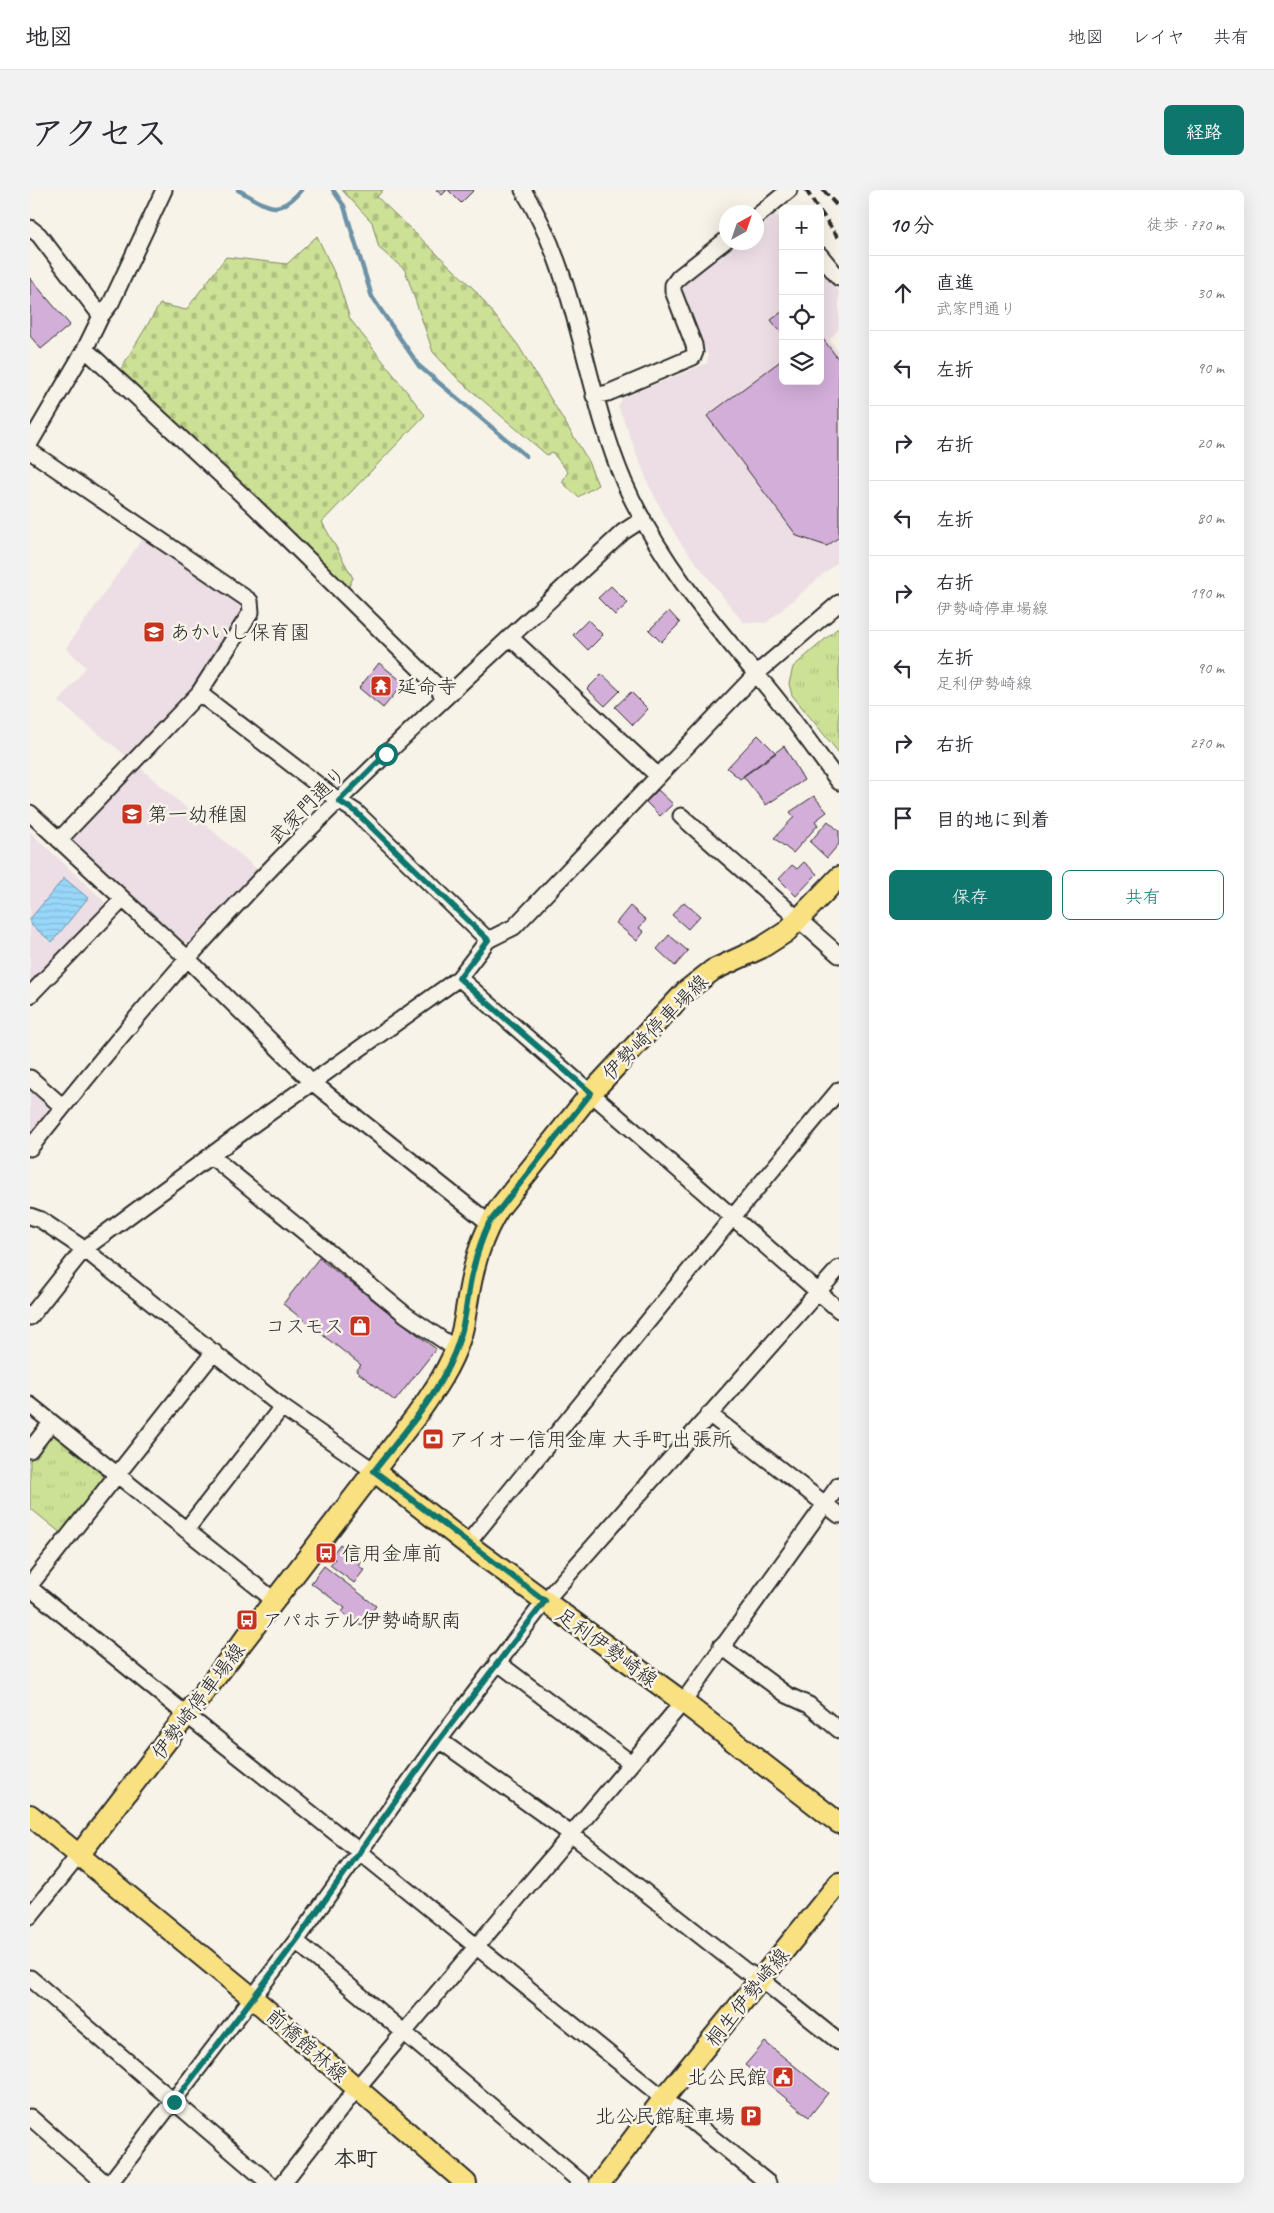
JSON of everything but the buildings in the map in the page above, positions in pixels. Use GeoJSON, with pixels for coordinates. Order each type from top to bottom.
{"type":"FeatureCollection","features":[{"type":"Feature","properties":{"kind":"main road","name":"伊勢崎停車場線"},"geometry":{"type":"LineString","coordinates":[[79,1856],[417,1415],[440,1381],[461,1337],[472,1271],[479,1245],[489,1223],[591,1093],[697,981],[713,970],[768,943],[799,920],[839,877]]}},
{"type":"Feature","properties":{"kind":"main road","name":"足利伊勢崎線"},"geometry":{"type":"LineString","coordinates":[[374,1471],[467,1544],[683,1702],[839,1823]]}},
{"type":"Feature","properties":{"kind":"main road","name":"前橋館林線"},"geometry":{"type":"LineString","coordinates":[[30,1815],[253,1998],[466,2183]]}},
{"type":"Feature","properties":{"kind":"main road","name":"桐生伊勢崎線"},"geometry":{"type":"LineString","coordinates":[[600,2183],[664,2098],[762,1980],[839,1883]]}},
{"type":"Feature","properties":{"kind":"street"},"geometry":{"type":"LineString","coordinates":[[30,443],[85,349],[101,316],[111,303],[164,190]]}},
{"type":"Feature","properties":{"kind":"street"},"geometry":{"type":"LineString","coordinates":[[523,190],[548,238],[558,265],[594,396],[612,452],[643,520],[685,586],[839,782]]}},
{"type":"Feature","properties":{"kind":"street"},"geometry":{"type":"LineString","coordinates":[[764,210],[789,190]]}},
{"type":"Feature","properties":{"kind":"street"},"geometry":{"type":"LineString","coordinates":[[30,228],[39,235],[101,316]]}},
{"type":"Feature","properties":{"kind":"street"},"geometry":{"type":"LineString","coordinates":[[594,396],[608,393],[693,358],[695,352],[694,345],[673,291],[673,285],[719,246]]}},
{"type":"Feature","properties":{"kind":"street"},"geometry":{"type":"LineString","coordinates":[[824,260],[839,278]]}},
{"type":"Feature","properties":{"kind":"street"},"geometry":{"type":"LineString","coordinates":[[85,349],[254,506],[437,686],[444,699]]}},
{"type":"Feature","properties":{"kind":"street"},"geometry":{"type":"LineString","coordinates":[[30,451],[250,601],[251,612],[200,693],[59,840]]}},
{"type":"Feature","properties":{"kind":"street","name":"武家門通り"},"geometry":{"type":"LineString","coordinates":[[30,1148],[188,959],[280,859],[510,637],[623,532],[643,520]]}},
{"type":"Feature","properties":{"kind":"street"},"geometry":{"type":"LineString","coordinates":[[30,1317],[84,1249],[312,1082],[459,978],[488,940],[514,927],[756,674],[839,603]]}},
{"type":"Feature","properties":{"kind":"street"},"geometry":{"type":"LineString","coordinates":[[510,637],[658,776]]}},
{"type":"Feature","properties":{"kind":"street"},"geometry":{"type":"LineString","coordinates":[[200,693],[339,801],[356,812],[488,940]]}},
{"type":"Feature","properties":{"kind":"street"},"geometry":{"type":"LineString","coordinates":[[30,813],[188,959],[312,1082],[489,1223]]}},
{"type":"Feature","properties":{"kind":"street"},"geometry":{"type":"LineString","coordinates":[[681,816],[839,955]]}},
{"type":"Feature","properties":{"kind":"street"},"geometry":{"type":"LineString","coordinates":[[30,995],[123,899]]}},
{"type":"Feature","properties":{"kind":"street"},"geometry":{"type":"LineString","coordinates":[[459,978],[839,1310]]}},
{"type":"Feature","properties":{"kind":"street"},"geometry":{"type":"LineString","coordinates":[[30,1078],[63,1107]]}},
{"type":"Feature","properties":{"kind":"street"},"geometry":{"type":"LineString","coordinates":[[467,1544],[732,1218],[839,1090]]}},
{"type":"Feature","properties":{"kind":"street"},"geometry":{"type":"LineString","coordinates":[[211,1156],[406,1315],[456,1349]]}},
{"type":"Feature","properties":{"kind":"street"},"geometry":{"type":"LineString","coordinates":[[30,1216],[41,1220],[84,1249],[282,1407],[374,1471]]}},
{"type":"Feature","properties":{"kind":"street"},"geometry":{"type":"LineString","coordinates":[[110,2183],[296,1941],[439,1740],[545,1601],[839,1268]]}},
{"type":"Feature","properties":{"kind":"street"},"geometry":{"type":"LineString","coordinates":[[214,1352],[30,1587],[188,1716],[476,1945],[768,2183]]}},
{"type":"Feature","properties":{"kind":"street"},"geometry":{"type":"LineString","coordinates":[[30,1405],[275,1601]]}},
{"type":"Feature","properties":{"kind":"street"},"geometry":{"type":"LineString","coordinates":[[186,1530],[282,1407]]}},
{"type":"Feature","properties":{"kind":"street"},"geometry":{"type":"LineString","coordinates":[[709,1414],[839,1515]]}},
{"type":"Feature","properties":{"kind":"street"},"geometry":{"type":"LineString","coordinates":[[30,1450],[52,1422]]}},
{"type":"Feature","properties":{"kind":"street"},"geometry":{"type":"LineString","coordinates":[[283,2183],[357,2088],[683,1702],[721,1646],[839,1484]]}},
{"type":"Feature","properties":{"kind":"street"},"geometry":{"type":"LineString","coordinates":[[721,1646],[787,1694],[809,1705],[839,1730]]}},
{"type":"Feature","properties":{"kind":"street"},"geometry":{"type":"LineString","coordinates":[[497,1662],[631,1763]]}},
{"type":"Feature","properties":{"kind":"street"},"geometry":{"type":"LineString","coordinates":[[439,1740],[570,1834],[744,1970],[762,1980],[839,2042]]}},
{"type":"Feature","properties":{"kind":"street"},"geometry":{"type":"LineString","coordinates":[[30,1916],[79,1856]]}},
{"type":"Feature","properties":{"kind":"street"},"geometry":{"type":"LineString","coordinates":[[296,1941],[582,2183]]}},
{"type":"Feature","properties":{"kind":"street"},"geometry":{"type":"LineString","coordinates":[[30,1978],[269,2183]]}},
{"type":"Feature","properties":{"kind":"street"},"geometry":{"type":"LineString","coordinates":[[30,2117],[105,2183]]}},
{"type":"Feature","properties":{"kind":"shaded area"},"geometry":{"type":"Polygon","coordinates":[[[776,215],[779,217],[779,385],[824,385],[824,273],[839,292],[839,329],[829,340],[839,353],[839,561],[766,623],[743,622],[682,545],[648,483],[618,406],[623,398],[707,363],[708,356],[682,287],[685,281],[726,250],[764,250],[764,221],[770,216],[776,215]]]}},
{"type":"Feature","properties":{"kind":"shaded area","name":"あかいし保育園"},"geometry":{"type":"Polygon","coordinates":[[[145,535],[241,602],[243,616],[193,688],[129,758],[59,702],[86,667],[66,648],[145,535]]]}},
{"type":"Feature","properties":{"kind":"shaded area"},"geometry":{"type":"Polygon","coordinates":[[[137,765],[260,872],[195,941],[179,943],[135,897],[71,843],[71,836],[137,765]]]}},
{"type":"Feature","properties":{"kind":"shaded area"},"geometry":{"type":"Polygon","coordinates":[[[30,832],[102,899],[105,904],[30,984],[30,832]]]}},
{"type":"Feature","properties":{"kind":"shaded area"},"geometry":{"type":"Polygon","coordinates":[[[30,1086],[52,1105],[51,1112],[30,1137],[30,1086]]]}},
{"type":"Feature","properties":{"kind":"green space"},"geometry":{"type":"Polygon","coordinates":[[[342,190],[383,190],[377,197],[474,289],[518,345],[586,457],[598,485],[578,497],[562,482],[568,472],[552,452],[547,455],[459,380],[433,352],[405,270],[379,248],[372,222],[342,190]]]}},
{"type":"Feature","properties":{"kind":"green space"},"geometry":{"type":"Polygon","coordinates":[[[317,236],[338,281],[350,319],[425,415],[322,522],[353,578],[347,590],[119,372],[160,304],[186,310],[226,257],[287,264],[317,236]]]}},
{"type":"Feature","properties":{"kind":"green space"},"geometry":{"type":"Polygon","coordinates":[[[839,627],[839,753],[792,695],[789,684],[793,667],[839,627]]]}},
{"type":"Feature","properties":{"kind":"green space"},"geometry":{"type":"Polygon","coordinates":[[[49,1435],[56,1436],[103,1475],[104,1483],[62,1534],[30,1508],[30,1460],[49,1435]]]}},
{"type":"Feature","properties":{"kind":"water"},"geometry":{"type":"Polygon","coordinates":[[[64,878],[88,898],[52,942],[30,924],[30,919],[64,878]]]}},
{"type":"Feature","properties":{"kind":"waterway"},"geometry":{"type":"LineString","coordinates":[[238,190],[264,204],[278,207],[293,199],[301,190]]}},
{"type":"Feature","properties":{"kind":"waterway"},"geometry":{"type":"LineString","coordinates":[[333,190],[344,206],[372,297],[419,366],[526,456]]}},
{"type":"Feature","properties":{"kind":"railway"},"geometry":{"type":"LineString","coordinates":[[806,190],[815,205]]}},
{"type":"Feature","properties":{"kind":"railway"},"geometry":{"type":"LineString","coordinates":[[823,190],[839,208]]}},
{"type":"Feature","properties":{"kind":"railway"},"geometry":{"type":"LineString","coordinates":[[824,217],[839,239]]}},
{"type":"Feature","properties":{"kind":"place","name":"あかいし保育園"},"geometry":{"type":"Point","coordinates":[154,632]}},
{"type":"Feature","properties":{"kind":"place","name":"延命寺"},"geometry":{"type":"Point","coordinates":[381,686]}},
{"type":"Feature","properties":{"kind":"place","name":"第一幼稚園"},"geometry":{"type":"Point","coordinates":[132,814]}},
{"type":"Feature","properties":{"kind":"place","name":"コスモス"},"geometry":{"type":"Point","coordinates":[360,1326]}},
{"type":"Feature","properties":{"kind":"place","name":"アイオー信用金庫 大手町出張所"},"geometry":{"type":"Point","coordinates":[433,1439]}},
{"type":"Feature","properties":{"kind":"place","name":"信用金庫前"},"geometry":{"type":"Point","coordinates":[326,1553]}},
{"type":"Feature","properties":{"kind":"place","name":"アパホテル伊勢崎駅南"},"geometry":{"type":"Point","coordinates":[247,1620]}},
{"type":"Feature","properties":{"kind":"place","name":"北公民館"},"geometry":{"type":"Point","coordinates":[783,2077]}},
{"type":"Feature","properties":{"kind":"place","name":"北公民館駐車場"},"geometry":{"type":"Point","coordinates":[751,2116]}},
{"type":"Feature","properties":{"kind":"district","name":"本町"},"geometry":{"type":"Point","coordinates":[356,2158]}},
{"type":"Feature","properties":{"kind":"route"},"geometry":{"type":"LineString","coordinates":[[174,2102],[296,1941],[439,1740],[545,1601],[467,1544],[374,1471],[417,1415],[440,1381],[456,1349],[461,1337],[472,1271],[479,1245],[489,1223],[591,1093],[459,978],[488,940],[356,812],[339,801],[386,754]]}}]}
